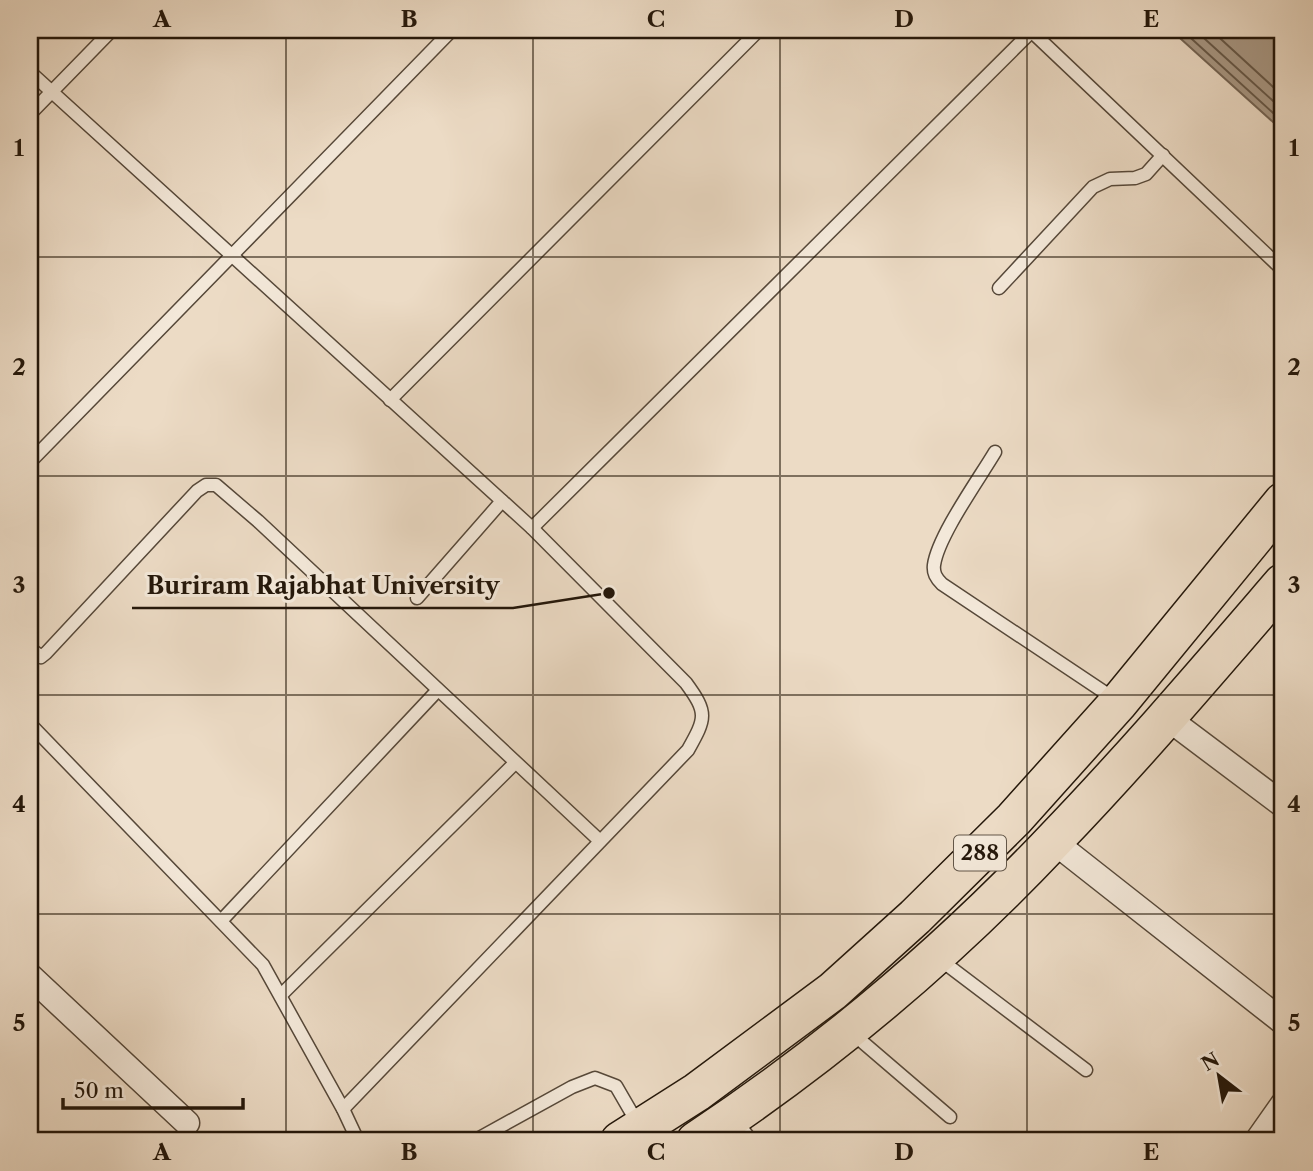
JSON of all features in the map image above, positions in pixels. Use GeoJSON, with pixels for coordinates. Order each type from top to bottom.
{"type":"FeatureCollection","features":[{"type":"Feature","properties":{"kind":"main road","name":"288"},"geometry":{"type":"LineString","coordinates":[[630,1135],[697,1092],[833,990],[915,917],[1014,819],[1119,702],[1283,502]]}},
{"type":"Feature","properties":{"kind":"main road","name":"288"},"geometry":{"type":"LineString","coordinates":[[696,1141],[736,1131],[935,956],[1053,841],[1283,583]]}},
{"type":"Feature","properties":{"kind":"street"},"geometry":{"type":"LineString","coordinates":[[1166,716],[1283,805]]}},
{"type":"Feature","properties":{"kind":"street"},"geometry":{"type":"LineString","coordinates":[[1053,841],[1283,1022]]}},
{"type":"Feature","properties":{"kind":"street"},"geometry":{"type":"LineString","coordinates":[[30,976],[187,1123]]}},
{"type":"Feature","properties":{"kind":"street"},"geometry":{"type":"LineString","coordinates":[[1257,1141],[1283,1104]]}},
{"type":"Feature","properties":{"kind":"lane"},"geometry":{"type":"LineString","coordinates":[[30,114],[112,30]]}},
{"type":"Feature","properties":{"kind":"lane"},"geometry":{"type":"LineString","coordinates":[[30,461],[452,30]]}},
{"type":"Feature","properties":{"kind":"lane"},"geometry":{"type":"LineString","coordinates":[[390,400],[758,30]]}},
{"type":"Feature","properties":{"kind":"lane"},"geometry":{"type":"LineString","coordinates":[[532,528],[1031,30],[1283,270]]}},
{"type":"Feature","properties":{"kind":"lane"},"geometry":{"type":"LineString","coordinates":[[30,72],[532,528],[686,682],[701,704],[702,725],[688,750],[343,1109]]}},
{"type":"Feature","properties":{"kind":"lane"},"geometry":{"type":"LineString","coordinates":[[999,288],[1093,187],[1110,179],[1135,178],[1146,174],[1163,155]]}},
{"type":"Feature","properties":{"kind":"lane"},"geometry":{"type":"LineString","coordinates":[[995,452],[940,543],[934,565],[935,577],[974,607],[1119,702]]}},
{"type":"Feature","properties":{"kind":"lane"},"geometry":{"type":"LineString","coordinates":[[30,648],[41,657],[46,653],[197,491],[206,485],[216,485],[258,521],[600,841]]}},
{"type":"Feature","properties":{"kind":"lane"},"geometry":{"type":"LineString","coordinates":[[417,598],[502,501]]}},
{"type":"Feature","properties":{"kind":"lane"},"geometry":{"type":"LineString","coordinates":[[220,921],[437,691]]}},
{"type":"Feature","properties":{"kind":"lane"},"geometry":{"type":"LineString","coordinates":[[30,724],[263,965],[358,1141]]}},
{"type":"Feature","properties":{"kind":"lane"},"geometry":{"type":"LineString","coordinates":[[281,995],[515,763]]}},
{"type":"Feature","properties":{"kind":"lane"},"geometry":{"type":"LineString","coordinates":[[935,956],[1086,1070]]}},
{"type":"Feature","properties":{"kind":"lane"},"geometry":{"type":"LineString","coordinates":[[849,1030],[950,1117]]}},
{"type":"Feature","properties":{"kind":"lane"},"geometry":{"type":"LineString","coordinates":[[474,1141],[572,1087],[595,1078],[616,1086],[630,1135]]}},
{"type":"Feature","properties":{"kind":"water"},"geometry":{"type":"Polygon","coordinates":[[[1171,30],[1283,30],[1283,131],[1171,30]]]}},
{"type":"Feature","properties":{"kind":"place","name":"Buriram Rajabhat University"},"geometry":{"type":"Point","coordinates":[609,593]}}]}
